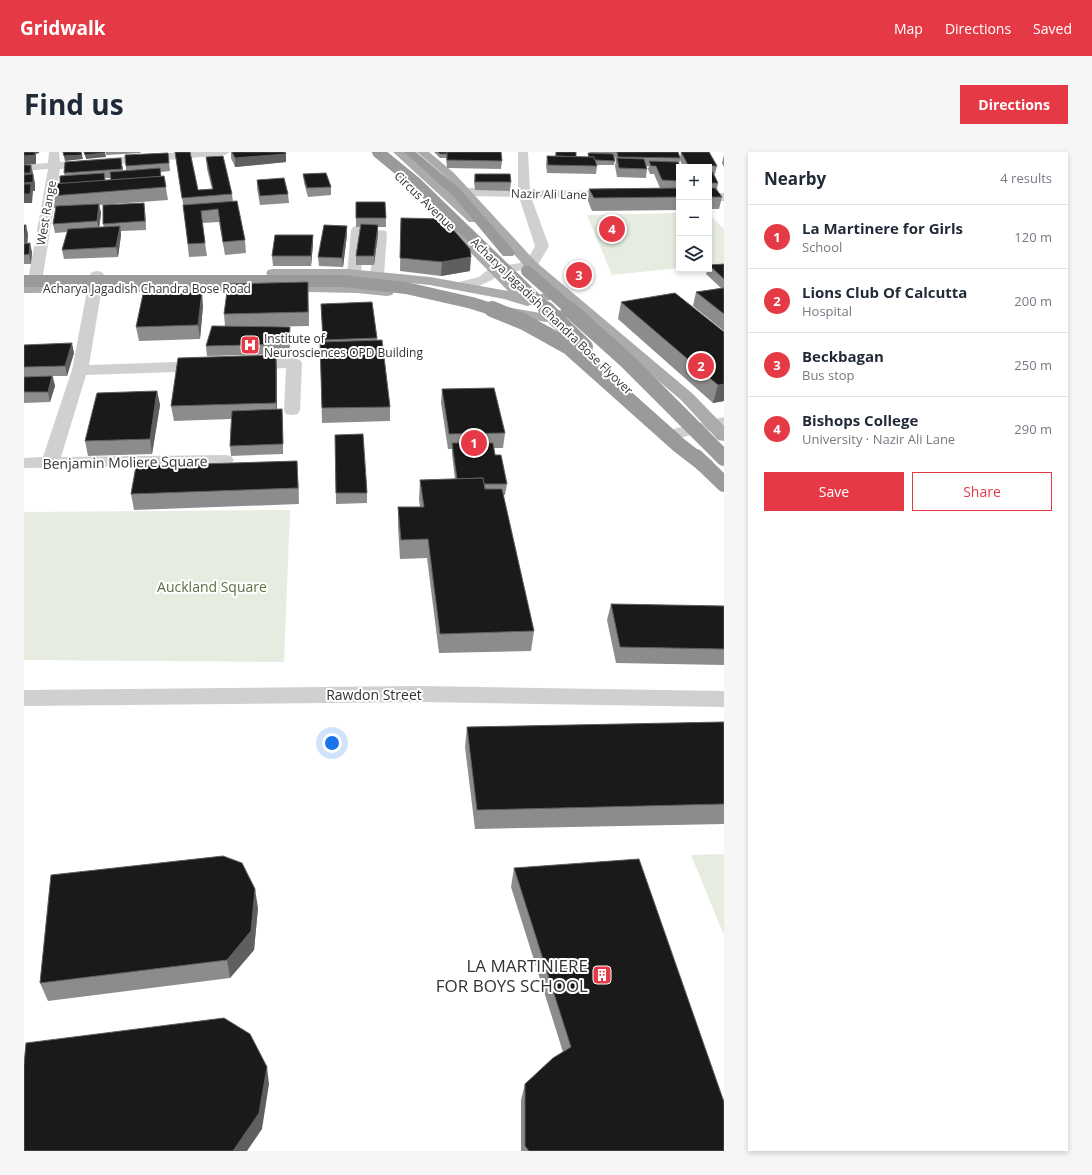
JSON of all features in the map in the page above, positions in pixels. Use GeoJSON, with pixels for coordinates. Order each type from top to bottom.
{"type":"FeatureCollection","features":[{"type":"Feature","properties":{"kind":"highway","name":"Acharya Jagadish Chandra Bose Flyover"},"geometry":{"type":"LineString","coordinates":[[378,152],[417,184],[724,484]]}},
{"type":"Feature","properties":{"kind":"highway"},"geometry":{"type":"LineString","coordinates":[[409,152],[457,193],[508,253]]}},
{"type":"Feature","properties":{"kind":"highway","name":"Acharya Jagadish Chandra Bose Flyover"},"geometry":{"type":"LineString","coordinates":[[508,253],[627,361],[724,458]]}},
{"type":"Feature","properties":{"kind":"highway"},"geometry":{"type":"LineString","coordinates":[[28,277],[343,281],[406,288],[472,303],[524,322],[569,347],[680,446],[706,466]]}},
{"type":"Feature","properties":{"kind":"main road","name":"Circus Avenue"},"geometry":{"type":"LineString","coordinates":[[371,152],[402,176],[495,271],[546,318]]}},
{"type":"Feature","properties":{"kind":"main road","name":"Acharya Jagadish Chandra Bose Flyover"},"geometry":{"type":"LineString","coordinates":[[398,152],[450,197],[508,253]]}},
{"type":"Feature","properties":{"kind":"main road"},"geometry":{"type":"LineString","coordinates":[[422,152],[450,174],[531,265],[687,397],[720,427]]}},
{"type":"Feature","properties":{"kind":"main road","name":"Acharya Jagadish Chandra Bose Road"},"geometry":{"type":"LineString","coordinates":[[24,289],[96,282],[311,272],[377,275],[430,281],[508,295],[527,302]]}},
{"type":"Feature","properties":{"kind":"main road","name":"Acharya Jagadish Chandra Bose Road"},"geometry":{"type":"LineString","coordinates":[[28,277],[96,282],[357,289],[394,292],[546,318]]}},
{"type":"Feature","properties":{"kind":"main road"},"geometry":{"type":"LineString","coordinates":[[527,302],[564,292]]}},
{"type":"Feature","properties":{"kind":"main road"},"geometry":{"type":"LineString","coordinates":[[546,318],[584,309]]}},
{"type":"Feature","properties":{"kind":"main road"},"geometry":{"type":"LineString","coordinates":[[546,318],[602,371],[724,494]]}},
{"type":"Feature","properties":{"kind":"street","name":"West Range"},"geometry":{"type":"LineString","coordinates":[[28,277],[54,165],[54,152]]}},
{"type":"Feature","properties":{"kind":"street"},"geometry":{"type":"LineString","coordinates":[[24,168],[225,152]]}},
{"type":"Feature","properties":{"kind":"street"},"geometry":{"type":"LineString","coordinates":[[460,286],[484,280],[490,277],[495,271],[531,265],[542,246],[524,194],[523,152]]}},
{"type":"Feature","properties":{"kind":"street","name":"Nazir Ali Lane"},"geometry":{"type":"LineString","coordinates":[[467,192],[676,196]]}},
{"type":"Feature","properties":{"kind":"street"},"geometry":{"type":"LineString","coordinates":[[712,197],[724,197]]}},
{"type":"Feature","properties":{"kind":"street"},"geometry":{"type":"LineString","coordinates":[[354,274],[357,230]]}},
{"type":"Feature","properties":{"kind":"street"},"geometry":{"type":"LineString","coordinates":[[377,275],[381,234]]}},
{"type":"Feature","properties":{"kind":"street"},"geometry":{"type":"LineString","coordinates":[[50,463],[80,370],[96,282]]}},
{"type":"Feature","properties":{"kind":"street"},"geometry":{"type":"LineString","coordinates":[[80,370],[294,363],[292,410]]}},
{"type":"Feature","properties":{"kind":"street"},"geometry":{"type":"LineString","coordinates":[[667,436],[720,427]]}},
{"type":"Feature","properties":{"kind":"street","name":"Benjamin Moliere Square"},"geometry":{"type":"LineString","coordinates":[[24,463],[225,460]]}},
{"type":"Feature","properties":{"kind":"street","name":"Rawdon Street"},"geometry":{"type":"LineString","coordinates":[[24,700],[420,694],[724,698]]}},
{"type":"Feature","properties":{"kind":"green space"},"geometry":{"type":"Polygon","coordinates":[[[676,213],[676,268],[612,275],[587,215],[676,213]]]}},
{"type":"Feature","properties":{"kind":"green space"},"geometry":{"type":"Polygon","coordinates":[[[712,217],[724,229],[724,263],[712,265],[712,217]]]}},
{"type":"Feature","properties":{"kind":"green space","name":"Auckland Square"},"geometry":{"type":"Polygon","coordinates":[[[290,510],[284,662],[24,660],[24,512],[290,510]]]}},
{"type":"Feature","properties":{"kind":"green space"},"geometry":{"type":"Polygon","coordinates":[[[724,854],[724,935],[691,855],[724,854]]]}},
{"type":"Feature","properties":{"kind":"building"},"geometry":{"type":"Polygon","coordinates":[[[24,152],[35,152],[35,155],[24,156],[24,152]]]}},
{"type":"Feature","properties":{"kind":"building"},"geometry":{"type":"Polygon","coordinates":[[[63,152],[81,152],[82,155],[64,156],[63,152]]]}},
{"type":"Feature","properties":{"kind":"building"},"geometry":{"type":"Polygon","coordinates":[[[84,152],[105,152],[105,153],[85,155],[84,152]]]}},
{"type":"Feature","properties":{"kind":"building"},"geometry":{"type":"Polygon","coordinates":[[[175,152],[190,152],[198,190],[213,189],[206,157],[223,156],[232,194],[182,198],[175,152]]]}},
{"type":"Feature","properties":{"kind":"building"},"geometry":{"type":"Polygon","coordinates":[[[232,152],[285,152],[286,154],[235,158],[232,152]]]}},
{"type":"Feature","properties":{"kind":"building"},"geometry":{"type":"Polygon","coordinates":[[[438,152],[447,152],[447,154],[440,154],[438,152]]]}},
{"type":"Feature","properties":{"kind":"building"},"geometry":{"type":"Polygon","coordinates":[[[447,152],[501,152],[502,161],[447,160],[447,152]]]}},
{"type":"Feature","properties":{"kind":"building"},"geometry":{"type":"Polygon","coordinates":[[[556,152],[576,152],[576,157],[556,156],[556,152]]]}},
{"type":"Feature","properties":{"kind":"building"},"geometry":{"type":"Polygon","coordinates":[[[617,152],[678,152],[680,158],[618,157],[617,152]]]}},
{"type":"Feature","properties":{"kind":"building"},"geometry":{"type":"Polygon","coordinates":[[[681,152],[709,152],[717,166],[712,166],[712,164],[687,164],[681,152]]]}},
{"type":"Feature","properties":{"kind":"building"},"geometry":{"type":"Polygon","coordinates":[[[168,153],[169,163],[126,166],[125,155],[168,153]]]}},
{"type":"Feature","properties":{"kind":"building"},"geometry":{"type":"Polygon","coordinates":[[[588,153],[613,154],[615,161],[595,160],[594,157],[589,157],[588,153]]]}},
{"type":"Feature","properties":{"kind":"building"},"geometry":{"type":"Polygon","coordinates":[[[547,156],[594,157],[597,166],[548,165],[547,156]]]}},
{"type":"Feature","properties":{"kind":"building"},"geometry":{"type":"Polygon","coordinates":[[[121,158],[122,169],[64,173],[65,162],[121,158]]]}},
{"type":"Feature","properties":{"kind":"building"},"geometry":{"type":"Polygon","coordinates":[[[617,158],[644,159],[647,169],[619,168],[617,158]]]}},
{"type":"Feature","properties":{"kind":"building"},"geometry":{"type":"Polygon","coordinates":[[[649,161],[678,162],[679,164],[676,164],[676,181],[662,180],[656,166],[651,166],[649,161]]]}},
{"type":"Feature","properties":{"kind":"building"},"geometry":{"type":"Polygon","coordinates":[[[24,165],[31,165],[30,173],[24,173],[24,165]]]}},
{"type":"Feature","properties":{"kind":"building"},"geometry":{"type":"Polygon","coordinates":[[[160,168],[161,177],[111,180],[110,172],[160,168]]]}},
{"type":"Feature","properties":{"kind":"building"},"geometry":{"type":"Polygon","coordinates":[[[712,171],[718,183],[712,183],[712,171]]]}},
{"type":"Feature","properties":{"kind":"building"},"geometry":{"type":"Polygon","coordinates":[[[104,173],[105,181],[60,184],[60,176],[104,173]]]}},
{"type":"Feature","properties":{"kind":"building"},"geometry":{"type":"Polygon","coordinates":[[[326,173],[331,187],[307,188],[303,174],[326,173]]]}},
{"type":"Feature","properties":{"kind":"building"},"geometry":{"type":"Polygon","coordinates":[[[33,174],[33,182],[24,183],[24,175],[33,174]]]}},
{"type":"Feature","properties":{"kind":"building"},"geometry":{"type":"Polygon","coordinates":[[[475,174],[510,174],[511,182],[475,182],[475,174]]]}},
{"type":"Feature","properties":{"kind":"building"},"geometry":{"type":"Polygon","coordinates":[[[164,176],[166,187],[51,196],[52,184],[164,176]]]}},
{"type":"Feature","properties":{"kind":"building"},"geometry":{"type":"Polygon","coordinates":[[[284,178],[288,194],[260,196],[257,180],[284,178]]]}},
{"type":"Feature","properties":{"kind":"building"},"geometry":{"type":"Polygon","coordinates":[[[24,184],[31,184],[30,194],[24,194],[24,184]]]}},
{"type":"Feature","properties":{"kind":"building"},"geometry":{"type":"Polygon","coordinates":[[[676,188],[676,197],[594,198],[589,189],[676,188]]]}},
{"type":"Feature","properties":{"kind":"building"},"geometry":{"type":"Polygon","coordinates":[[[712,188],[715,188],[722,197],[712,197],[712,188]]]}},
{"type":"Feature","properties":{"kind":"building"},"geometry":{"type":"Polygon","coordinates":[[[237,201],[245,240],[223,242],[218,209],[201,211],[205,243],[188,244],[183,205],[237,201]]]}},
{"type":"Feature","properties":{"kind":"building"},"geometry":{"type":"Polygon","coordinates":[[[356,202],[385,202],[386,218],[356,218],[356,202]]]}},
{"type":"Feature","properties":{"kind":"building"},"geometry":{"type":"Polygon","coordinates":[[[144,203],[145,221],[103,224],[103,205],[144,203]]]}},
{"type":"Feature","properties":{"kind":"building"},"geometry":{"type":"Polygon","coordinates":[[[99,204],[97,221],[53,224],[56,206],[99,204]]]}},
{"type":"Feature","properties":{"kind":"building"},"geometry":{"type":"Polygon","coordinates":[[[401,218],[444,219],[470,249],[471,257],[442,262],[400,258],[401,218]]]}},
{"type":"Feature","properties":{"kind":"building"},"geometry":{"type":"Polygon","coordinates":[[[361,224],[378,225],[374,256],[356,256],[361,224]]]}},
{"type":"Feature","properties":{"kind":"building"},"geometry":{"type":"Polygon","coordinates":[[[24,225],[26,225],[24,241],[24,225]]]}},
{"type":"Feature","properties":{"kind":"building"},"geometry":{"type":"Polygon","coordinates":[[[324,225],[347,226],[342,258],[318,257],[324,225]]]}},
{"type":"Feature","properties":{"kind":"building"},"geometry":{"type":"Polygon","coordinates":[[[120,226],[116,247],[62,250],[68,229],[120,226]]]}},
{"type":"Feature","properties":{"kind":"building"},"geometry":{"type":"Polygon","coordinates":[[[275,235],[313,235],[311,256],[272,256],[275,235]]]}},
{"type":"Feature","properties":{"kind":"building"},"geometry":{"type":"Polygon","coordinates":[[[30,243],[29,254],[24,255],[24,244],[30,243]]]}},
{"type":"Feature","properties":{"kind":"building"},"geometry":{"type":"Polygon","coordinates":[[[724,264],[724,279],[712,268],[712,265],[724,264]]]}},
{"type":"Feature","properties":{"kind":"building"},"geometry":{"type":"Polygon","coordinates":[[[308,282],[308,312],[224,314],[228,284],[308,282]]]}},
{"type":"Feature","properties":{"kind":"building"},"geometry":{"type":"Polygon","coordinates":[[[724,288],[724,314],[696,292],[724,288]]]}},
{"type":"Feature","properties":{"kind":"building"},"geometry":{"type":"Polygon","coordinates":[[[202,292],[198,325],[136,327],[143,294],[202,292]]]}},
{"type":"Feature","properties":{"kind":"building"},"geometry":{"type":"Polygon","coordinates":[[[675,293],[724,332],[724,384],[718,385],[621,302],[675,293]]]}},
{"type":"Feature","properties":{"kind":"building"},"geometry":{"type":"Polygon","coordinates":[[[372,302],[377,338],[323,340],[321,304],[372,302]]]}},
{"type":"Feature","properties":{"kind":"building"},"geometry":{"type":"Polygon","coordinates":[[[212,326],[290,327],[289,344],[206,346],[212,326]]]}},
{"type":"Feature","properties":{"kind":"building"},"geometry":{"type":"Polygon","coordinates":[[[382,340],[390,407],[322,408],[320,342],[382,340]]]}},
{"type":"Feature","properties":{"kind":"building"},"geometry":{"type":"Polygon","coordinates":[[[72,343],[65,366],[24,367],[24,345],[72,343]]]}},
{"type":"Feature","properties":{"kind":"building"},"geometry":{"type":"Polygon","coordinates":[[[276,355],[276,403],[171,406],[178,358],[276,355]]]}},
{"type":"Feature","properties":{"kind":"building"},"geometry":{"type":"Polygon","coordinates":[[[52,376],[48,392],[24,392],[24,377],[52,376]]]}},
{"type":"Feature","properties":{"kind":"building"},"geometry":{"type":"Polygon","coordinates":[[[494,388],[505,433],[449,434],[442,389],[494,388]]]}},
{"type":"Feature","properties":{"kind":"building"},"geometry":{"type":"Polygon","coordinates":[[[157,391],[150,439],[85,441],[97,393],[157,391]]]}},
{"type":"Feature","properties":{"kind":"building"},"geometry":{"type":"Polygon","coordinates":[[[282,409],[283,444],[230,446],[232,411],[282,409]]]}},
{"type":"Feature","properties":{"kind":"building"},"geometry":{"type":"Polygon","coordinates":[[[363,434],[367,493],[336,493],[335,435],[363,434]]]}},
{"type":"Feature","properties":{"kind":"building"},"geometry":{"type":"Polygon","coordinates":[[[452,443],[493,443],[495,455],[501,455],[507,484],[484,484],[483,478],[457,479],[452,443]]]}},
{"type":"Feature","properties":{"kind":"building"},"geometry":{"type":"Polygon","coordinates":[[[297,461],[298,488],[131,494],[136,466],[297,461]]]}},
{"type":"Feature","properties":{"kind":"building"},"geometry":{"type":"Polygon","coordinates":[[[483,478],[485,489],[502,489],[534,631],[440,634],[428,539],[401,540],[398,507],[424,507],[420,480],[483,478]]]}},
{"type":"Feature","properties":{"kind":"building"},"geometry":{"type":"Polygon","coordinates":[[[611,604],[724,606],[724,649],[620,647],[611,604]]]}},
{"type":"Feature","properties":{"kind":"building"},"geometry":{"type":"Polygon","coordinates":[[[724,722],[724,804],[477,810],[467,727],[724,722]]]}},
{"type":"Feature","properties":{"kind":"building"},"geometry":{"type":"Polygon","coordinates":[[[223,856],[242,863],[255,889],[251,931],[227,960],[40,983],[51,875],[223,856]]]}},
{"type":"Feature","properties":{"kind":"building","name":"LA MARTINIERE FOR BOYS SCHOOL"},"geometry":{"type":"Polygon","coordinates":[[[639,859],[724,1102],[724,1151],[529,1151],[525,1146],[525,1084],[553,1058],[571,1047],[514,868],[639,859]]]}},
{"type":"Feature","properties":{"kind":"building"},"geometry":{"type":"Polygon","coordinates":[[[224,1018],[250,1034],[267,1067],[259,1113],[233,1151],[24,1151],[24,1065],[26,1043],[224,1018]]]}},
{"type":"Feature","properties":{"kind":"place","name":"Bishops College"},"geometry":{"type":"Point","coordinates":[612,229]}},
{"type":"Feature","properties":{"kind":"place","name":"Beckbagan"},"geometry":{"type":"Point","coordinates":[579,275]}},
{"type":"Feature","properties":{"kind":"place","name":"Institute of Neurosciences OPD Building"},"geometry":{"type":"Point","coordinates":[250,345]}},
{"type":"Feature","properties":{"kind":"place","name":"Lions Club Of Calcutta"},"geometry":{"type":"Point","coordinates":[701,366]}},
{"type":"Feature","properties":{"kind":"place","name":"La Martinere for Girls"},"geometry":{"type":"Point","coordinates":[474,443]}},
{"type":"Feature","properties":{"kind":"place","name":"LA MARTINIERE FOR BOYS SCHOOL"},"geometry":{"type":"Point","coordinates":[602,975]}}]}
